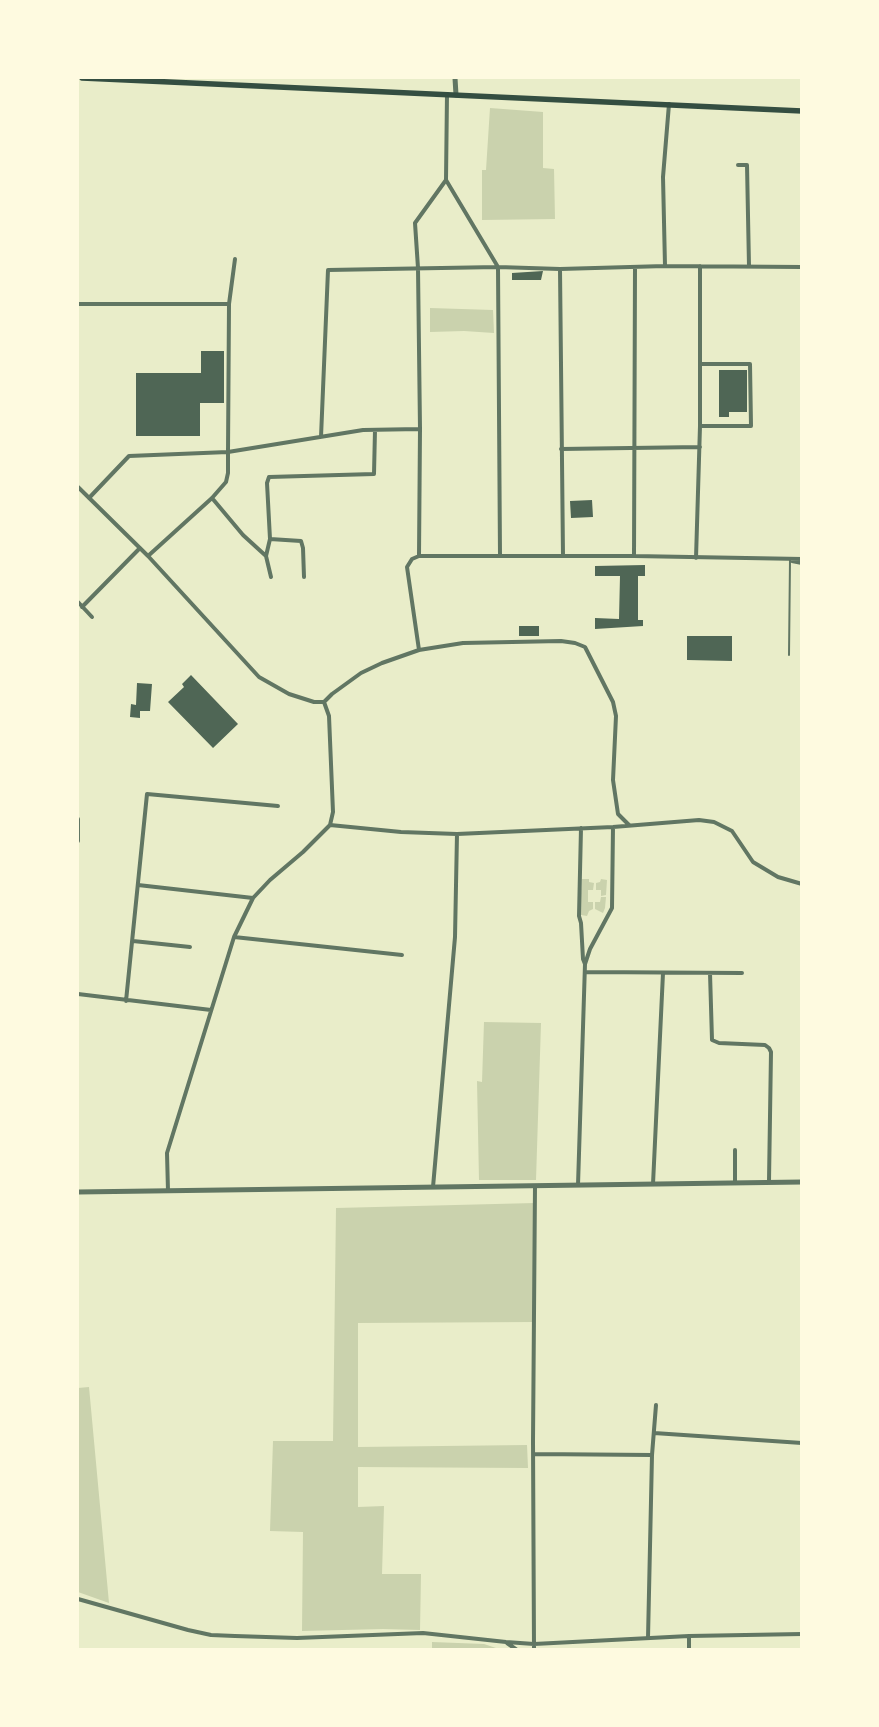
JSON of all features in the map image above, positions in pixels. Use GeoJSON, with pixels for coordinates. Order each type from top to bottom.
{"type":"FeatureCollection","features":[{"type":"Feature","properties":{"kind":"main road"},"geometry":{"type":"LineString","coordinates":[[82,78],[802,111]]}},
{"type":"Feature","properties":{"kind":"street"},"geometry":{"type":"LineString","coordinates":[[455,78],[456,95]]}},
{"type":"Feature","properties":{"kind":"street"},"geometry":{"type":"LineString","coordinates":[[447,94],[446,180],[498,267],[500,556]]}},
{"type":"Feature","properties":{"kind":"street"},"geometry":{"type":"LineString","coordinates":[[666,266],[663,177],[669,104]]}},
{"type":"Feature","properties":{"kind":"street"},"geometry":{"type":"LineString","coordinates":[[738,165],[747,165],[749,266]]}},
{"type":"Feature","properties":{"kind":"street"},"geometry":{"type":"LineString","coordinates":[[419,556],[420,429],[418,268],[415,223],[446,180]]}},
{"type":"Feature","properties":{"kind":"street"},"geometry":{"type":"LineString","coordinates":[[148,556],[212,498],[226,482],[228,473],[229,304],[235,259]]}},
{"type":"Feature","properties":{"kind":"street"},"geometry":{"type":"LineString","coordinates":[[321,437],[328,270],[498,267],[560,269],[666,266],[802,267]]}},
{"type":"Feature","properties":{"kind":"street"},"geometry":{"type":"LineString","coordinates":[[696,558],[700,447],[700,266]]}},
{"type":"Feature","properties":{"kind":"street"},"geometry":{"type":"LineString","coordinates":[[634,556],[635,267]]}},
{"type":"Feature","properties":{"kind":"street"},"geometry":{"type":"LineString","coordinates":[[560,269],[563,556]]}},
{"type":"Feature","properties":{"kind":"street"},"geometry":{"type":"LineString","coordinates":[[78,304],[229,304]]}},
{"type":"Feature","properties":{"kind":"street"},"geometry":{"type":"LineString","coordinates":[[700,364],[750,364],[750,426],[700,426]]}},
{"type":"Feature","properties":{"kind":"street"},"geometry":{"type":"LineString","coordinates":[[89,498],[129,456],[228,452],[363,430],[420,429]]}},
{"type":"Feature","properties":{"kind":"street"},"geometry":{"type":"LineString","coordinates":[[271,577],[266,556],[270,539],[267,483],[269,477],[374,474],[375,430]]}},
{"type":"Feature","properties":{"kind":"street"},"geometry":{"type":"LineString","coordinates":[[562,448],[700,447]]}},
{"type":"Feature","properties":{"kind":"street"},"geometry":{"type":"LineString","coordinates":[[78,487],[148,556],[259,677],[289,694],[314,702],[324,702],[361,673],[382,663],[419,650],[463,642],[561,641],[585,647],[613,702],[616,716],[613,780],[618,814],[628,825]]}},
{"type":"Feature","properties":{"kind":"street"},"geometry":{"type":"LineString","coordinates":[[212,498],[243,535],[266,556]]}},
{"type":"Feature","properties":{"kind":"street"},"geometry":{"type":"LineString","coordinates":[[270,539],[301,541],[304,577]]}},
{"type":"Feature","properties":{"kind":"street"},"geometry":{"type":"LineString","coordinates":[[82,607],[140,548]]}},
{"type":"Feature","properties":{"kind":"street"},"geometry":{"type":"LineString","coordinates":[[419,650],[407,567],[412,559],[419,556],[634,556],[802,559]]}},
{"type":"Feature","properties":{"kind":"street"},"geometry":{"type":"LineString","coordinates":[[783,559],[802,563]]}},
{"type":"Feature","properties":{"kind":"street"},"geometry":{"type":"LineString","coordinates":[[78,602],[92,617]]}},
{"type":"Feature","properties":{"kind":"street"},"geometry":{"type":"LineString","coordinates":[[168,1191],[167,1153],[234,937],[253,898],[330,825],[332,812],[329,716],[324,702]]}},
{"type":"Feature","properties":{"kind":"street"},"geometry":{"type":"LineString","coordinates":[[126,1001],[148,794],[278,806]]}},
{"type":"Feature","properties":{"kind":"street"},"geometry":{"type":"LineString","coordinates":[[78,819],[78,842]]}},
{"type":"Feature","properties":{"kind":"street"},"geometry":{"type":"LineString","coordinates":[[330,825],[401,832],[457,834],[613,827],[699,820],[714,822],[732,832],[753,862],[778,878],[802,884]]}},
{"type":"Feature","properties":{"kind":"street"},"geometry":{"type":"LineString","coordinates":[[578,1185],[585,964],[590,949],[612,908],[613,827]]}},
{"type":"Feature","properties":{"kind":"street"},"geometry":{"type":"LineString","coordinates":[[581,828],[579,916],[585,964]]}},
{"type":"Feature","properties":{"kind":"street"},"geometry":{"type":"LineString","coordinates":[[432,1187],[455,937],[457,834]]}},
{"type":"Feature","properties":{"kind":"street"},"geometry":{"type":"LineString","coordinates":[[138,885],[253,898]]}},
{"type":"Feature","properties":{"kind":"street"},"geometry":{"type":"LineString","coordinates":[[234,937],[402,955]]}},
{"type":"Feature","properties":{"kind":"street"},"geometry":{"type":"LineString","coordinates":[[132,941],[190,947]]}},
{"type":"Feature","properties":{"kind":"street"},"geometry":{"type":"LineString","coordinates":[[585,972],[742,973]]}},
{"type":"Feature","properties":{"kind":"street"},"geometry":{"type":"LineString","coordinates":[[653,1184],[663,973]]}},
{"type":"Feature","properties":{"kind":"street"},"geometry":{"type":"LineString","coordinates":[[710,973],[712,1040],[719,1043],[765,1045],[769,1048],[772,1056],[769,1181]]}},
{"type":"Feature","properties":{"kind":"street"},"geometry":{"type":"LineString","coordinates":[[78,994],[211,1010]]}},
{"type":"Feature","properties":{"kind":"street"},"geometry":{"type":"LineString","coordinates":[[744,1044],[744,1051]]}},
{"type":"Feature","properties":{"kind":"street"},"geometry":{"type":"LineString","coordinates":[[735,1150],[735,1182]]}},
{"type":"Feature","properties":{"kind":"street"},"geometry":{"type":"LineString","coordinates":[[78,1192],[802,1182]]}},
{"type":"Feature","properties":{"kind":"street"},"geometry":{"type":"LineString","coordinates":[[532,1650],[534,1644],[535,1186]]}},
{"type":"Feature","properties":{"kind":"street"},"geometry":{"type":"LineString","coordinates":[[648,1638],[652,1455],[656,1405]]}},
{"type":"Feature","properties":{"kind":"street"},"geometry":{"type":"LineString","coordinates":[[654,1433],[802,1443]]}},
{"type":"Feature","properties":{"kind":"street"},"geometry":{"type":"LineString","coordinates":[[533,1454],[652,1455]]}},
{"type":"Feature","properties":{"kind":"street"},"geometry":{"type":"LineString","coordinates":[[78,1599],[211,1635],[297,1638],[423,1632],[534,1644],[689,1636],[802,1634]]}},
{"type":"Feature","properties":{"kind":"street"},"geometry":{"type":"LineString","coordinates":[[689,1636],[689,1650]]}},
{"type":"Feature","properties":{"kind":"street"},"geometry":{"type":"LineString","coordinates":[[506,1642],[516,1650]]}},
{"type":"Feature","properties":{"kind":"lane"},"geometry":{"type":"LineString","coordinates":[[789,655],[790,560]]}},
{"type":"Feature","properties":{"kind":"green space"},"geometry":{"type":"Polygon","coordinates":[[[490,108],[543,112],[543,168],[554,169],[555,219],[482,220],[482,170],[486,170],[490,108]]]}},
{"type":"Feature","properties":{"kind":"green space"},"geometry":{"type":"Polygon","coordinates":[[[430,308],[493,310],[494,333],[464,331],[430,332],[430,308]]]}},
{"type":"Feature","properties":{"kind":"green space"},"geometry":{"type":"Polygon","coordinates":[[[582,879],[589,879],[589,882],[594,883],[593,890],[588,890],[588,902],[593,902],[593,909],[589,911],[587,916],[581,915],[580,908],[582,879]]]}},
{"type":"Feature","properties":{"kind":"green space"},"geometry":{"type":"Polygon","coordinates":[[[601,879],[607,880],[606,895],[601,896],[601,890],[596,890],[596,883],[600,882],[601,879]]]}},
{"type":"Feature","properties":{"kind":"green space"},"geometry":{"type":"Polygon","coordinates":[[[601,897],[606,897],[603,913],[595,909],[595,902],[600,902],[601,897]]]}},
{"type":"Feature","properties":{"kind":"green space"},"geometry":{"type":"Polygon","coordinates":[[[484,1022],[541,1023],[536,1180],[479,1180],[477,1081],[482,1082],[484,1022]]]}},
{"type":"Feature","properties":{"kind":"green space"},"geometry":{"type":"Polygon","coordinates":[[[535,1203],[534,1322],[358,1323],[358,1447],[527,1445],[528,1468],[358,1467],[358,1507],[384,1506],[382,1574],[421,1574],[420,1630],[302,1631],[303,1532],[270,1531],[273,1441],[333,1441],[336,1208],[535,1203]]]}},
{"type":"Feature","properties":{"kind":"green space"},"geometry":{"type":"Polygon","coordinates":[[[89,1387],[109,1603],[78,1592],[78,1388],[89,1387]]]}},
{"type":"Feature","properties":{"kind":"green space"},"geometry":{"type":"Polygon","coordinates":[[[432,1642],[484,1644],[499,1649],[432,1649],[432,1642]]]}},
{"type":"Feature","properties":{"kind":"building"},"geometry":{"type":"Polygon","coordinates":[[[543,271],[541,280],[512,280],[512,273],[543,271]]]}},
{"type":"Feature","properties":{"kind":"building"},"geometry":{"type":"Polygon","coordinates":[[[201,351],[224,351],[224,403],[200,403],[200,436],[136,436],[136,373],[201,373],[201,351]]]}},
{"type":"Feature","properties":{"kind":"building"},"geometry":{"type":"Polygon","coordinates":[[[719,370],[747,370],[747,412],[729,412],[729,417],[719,417],[719,370]]]}},
{"type":"Feature","properties":{"kind":"building"},"geometry":{"type":"Polygon","coordinates":[[[592,500],[593,517],[571,518],[570,501],[592,500]]]}},
{"type":"Feature","properties":{"kind":"building"},"geometry":{"type":"Polygon","coordinates":[[[645,565],[645,576],[638,576],[638,620],[643,620],[643,626],[595,629],[595,618],[619,619],[620,576],[595,576],[595,566],[645,565]]]}},
{"type":"Feature","properties":{"kind":"building"},"geometry":{"type":"Polygon","coordinates":[[[519,626],[539,626],[539,636],[519,636],[519,626]]]}},
{"type":"Feature","properties":{"kind":"building"},"geometry":{"type":"Polygon","coordinates":[[[687,636],[732,636],[732,661],[687,660],[687,636]]]}},
{"type":"Feature","properties":{"kind":"building"},"geometry":{"type":"Polygon","coordinates":[[[191,675],[238,724],[213,748],[168,702],[184,687],[182,684],[191,675]]]}},
{"type":"Feature","properties":{"kind":"building"},"geometry":{"type":"Polygon","coordinates":[[[137,683],[152,684],[150,711],[140,711],[140,718],[130,717],[131,704],[136,705],[137,683]]]}}]}
